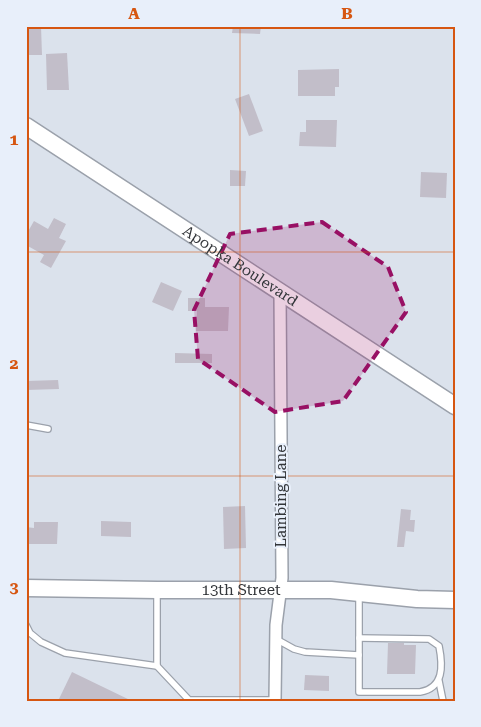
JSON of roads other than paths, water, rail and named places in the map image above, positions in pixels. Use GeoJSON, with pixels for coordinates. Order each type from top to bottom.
{"type":"FeatureCollection","features":[{"type":"Feature","properties":{"kind":"street","name":"Apopka Boulevard"},"geometry":{"type":"LineString","coordinates":[[26,126],[455,406]]}},
{"type":"Feature","properties":{"kind":"street","name":"Lambing Lane"},"geometry":{"type":"LineString","coordinates":[[275,700],[276,625],[281,590],[280,292]]}},
{"type":"Feature","properties":{"kind":"street","name":"13th Street"},"geometry":{"type":"LineString","coordinates":[[26,588],[360,592],[417,599],[455,600]]}},
{"type":"Feature","properties":{"kind":"lane"},"geometry":{"type":"LineString","coordinates":[[26,426],[48,428]]}},
{"type":"Feature","properties":{"kind":"lane"},"geometry":{"type":"LineString","coordinates":[[156,590],[157,666]]}},
{"type":"Feature","properties":{"kind":"lane"},"geometry":{"type":"LineString","coordinates":[[360,592],[359,692],[420,692],[428,691],[439,682]]}},
{"type":"Feature","properties":{"kind":"lane"},"geometry":{"type":"LineString","coordinates":[[26,625],[30,632],[41,642],[65,653],[157,666],[190,700],[275,700]]}},
{"type":"Feature","properties":{"kind":"lane"},"geometry":{"type":"LineString","coordinates":[[359,638],[430,639],[439,646],[439,682],[443,701]]}},
{"type":"Feature","properties":{"kind":"lane"},"geometry":{"type":"LineString","coordinates":[[276,639],[294,649],[305,652],[359,655]]}}]}
